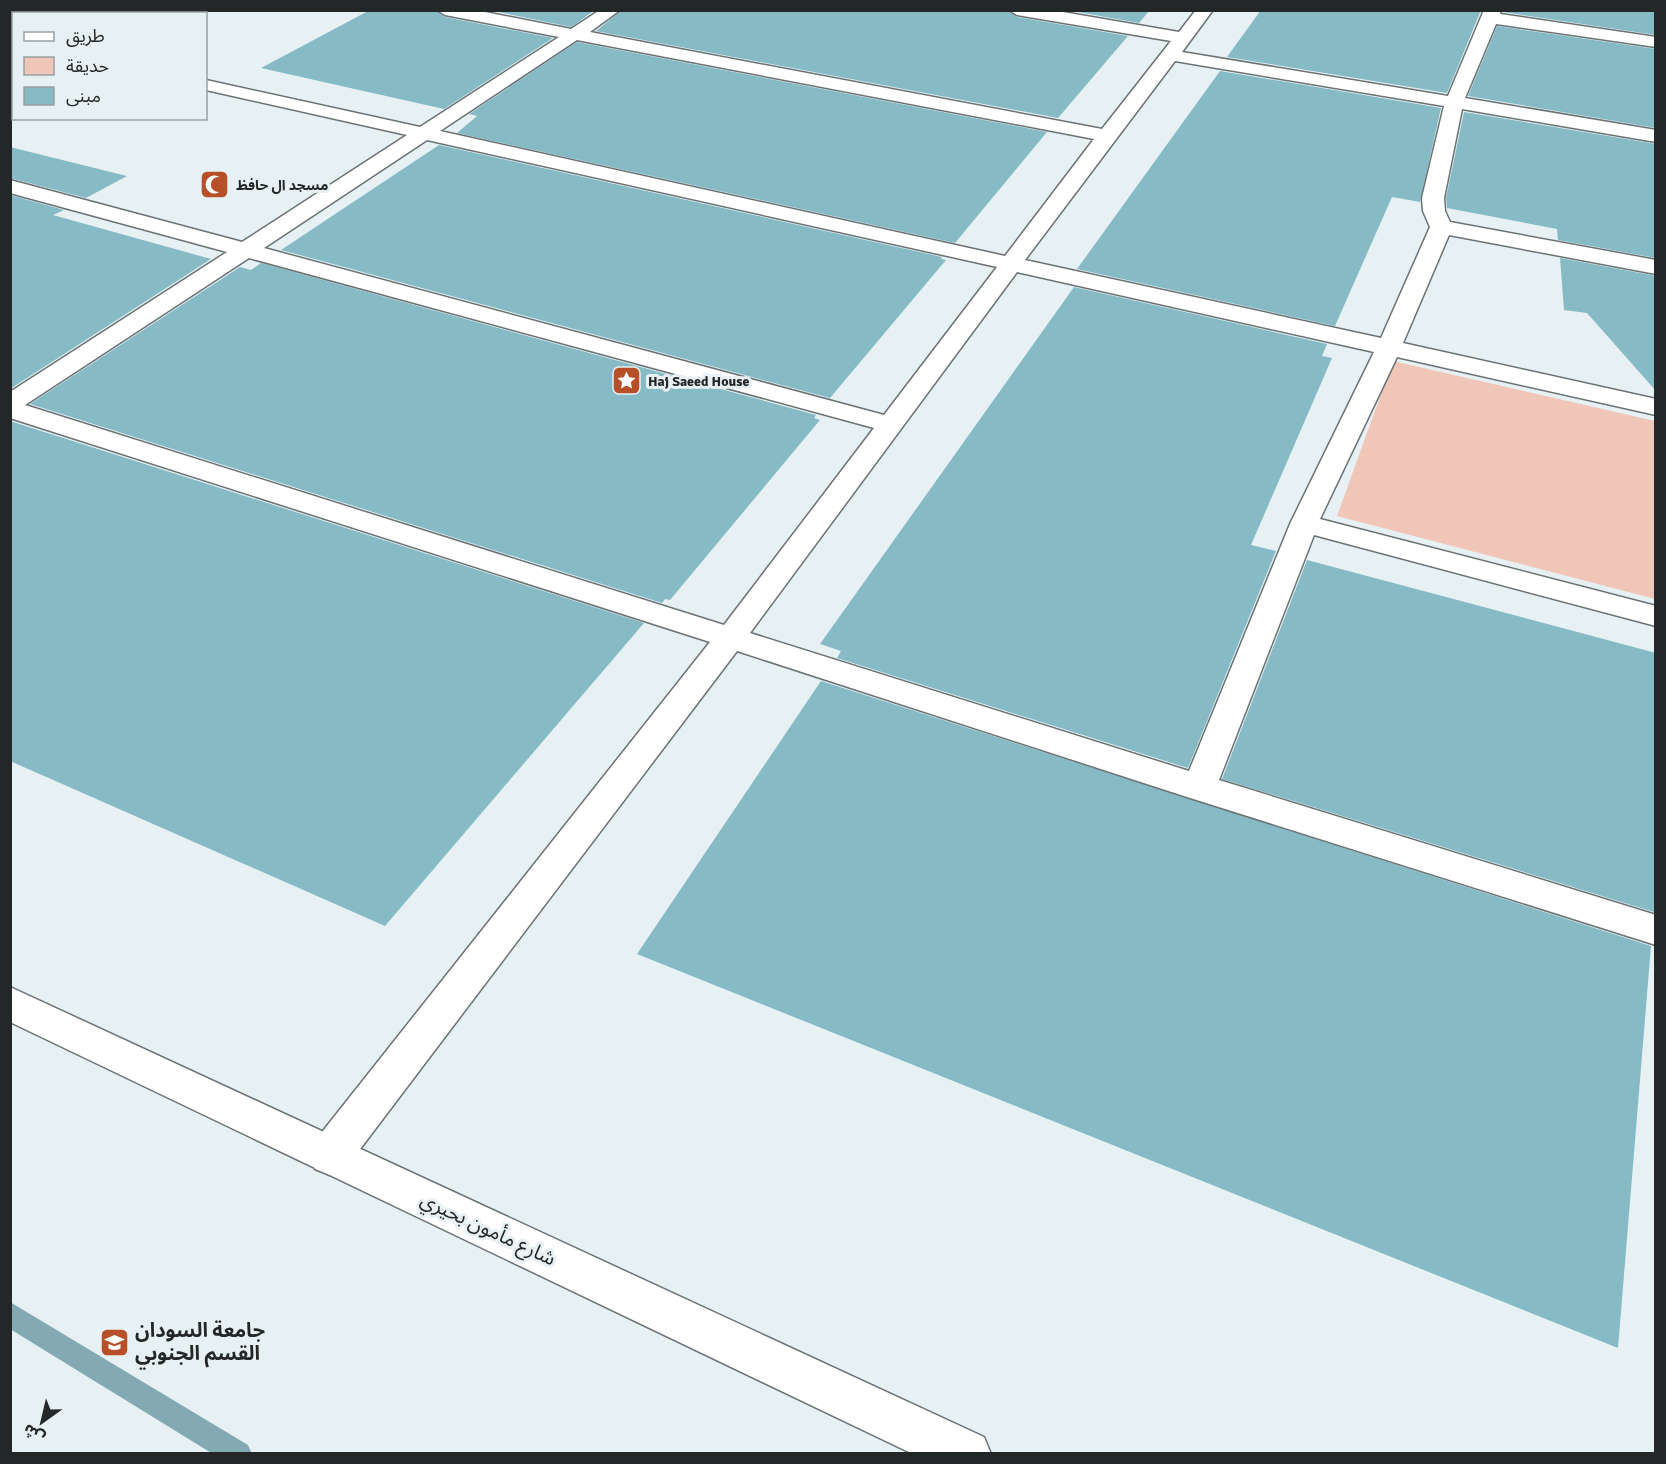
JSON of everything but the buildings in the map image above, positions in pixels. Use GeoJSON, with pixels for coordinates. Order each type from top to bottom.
{"type":"FeatureCollection","features":[{"type":"Feature","properties":{"kind":"street"},"geometry":{"type":"LineString","coordinates":[[445,10],[1107,136]]}},
{"type":"Feature","properties":{"kind":"street"},"geometry":{"type":"LineString","coordinates":[[10,404],[612,10]]}},
{"type":"Feature","properties":{"kind":"street"},"geometry":{"type":"LineString","coordinates":[[1017,10],[1177,46],[1454,103],[1656,136]]}},
{"type":"Feature","properties":{"kind":"street"},"geometry":{"type":"LineString","coordinates":[[330,1155],[731,637],[1107,136],[1206,10]]}},
{"type":"Feature","properties":{"kind":"street"},"geometry":{"type":"LineString","coordinates":[[1199,788],[1304,524],[1389,346],[1441,227],[1434,211],[1433,198],[1454,103],[1491,14],[1656,42]]}},
{"type":"Feature","properties":{"kind":"street"},"geometry":{"type":"LineString","coordinates":[[207,85],[1656,406]]}},
{"type":"Feature","properties":{"kind":"street"},"geometry":{"type":"LineString","coordinates":[[10,186],[892,425]]}},
{"type":"Feature","properties":{"kind":"street"},"geometry":{"type":"LineString","coordinates":[[1441,227],[1656,267]]}},
{"type":"Feature","properties":{"kind":"street"},"geometry":{"type":"LineString","coordinates":[[10,409],[1199,788],[1656,930]]}},
{"type":"Feature","properties":{"kind":"street"},"geometry":{"type":"LineString","coordinates":[[1304,524],[1656,616]]}},
{"type":"Feature","properties":{"kind":"street","name":"شارع مأمون بحيري"},"geometry":{"type":"LineString","coordinates":[[10,1003],[966,1454]]}},
{"type":"Feature","properties":{"kind":"green space"},"geometry":{"type":"Polygon","coordinates":[[[1393,361],[1655,421],[1655,599],[1337,516],[1393,361]]]}},
{"type":"Feature","properties":{"kind":"waterway"},"geometry":{"type":"LineString","coordinates":[[10,1314],[239,1454]]}},
{"type":"Feature","properties":{"kind":"place","name":"مسجد ال حافظ"},"geometry":{"type":"Point","coordinates":[215,185]}},
{"type":"Feature","properties":{"kind":"place","name":"Haj Saeed House"},"geometry":{"type":"Point","coordinates":[627,381]}},
{"type":"Feature","properties":{"kind":"place","name":"جامعة السودان القسم الجنوبي"},"geometry":{"type":"Point","coordinates":[114,1342]}}]}
